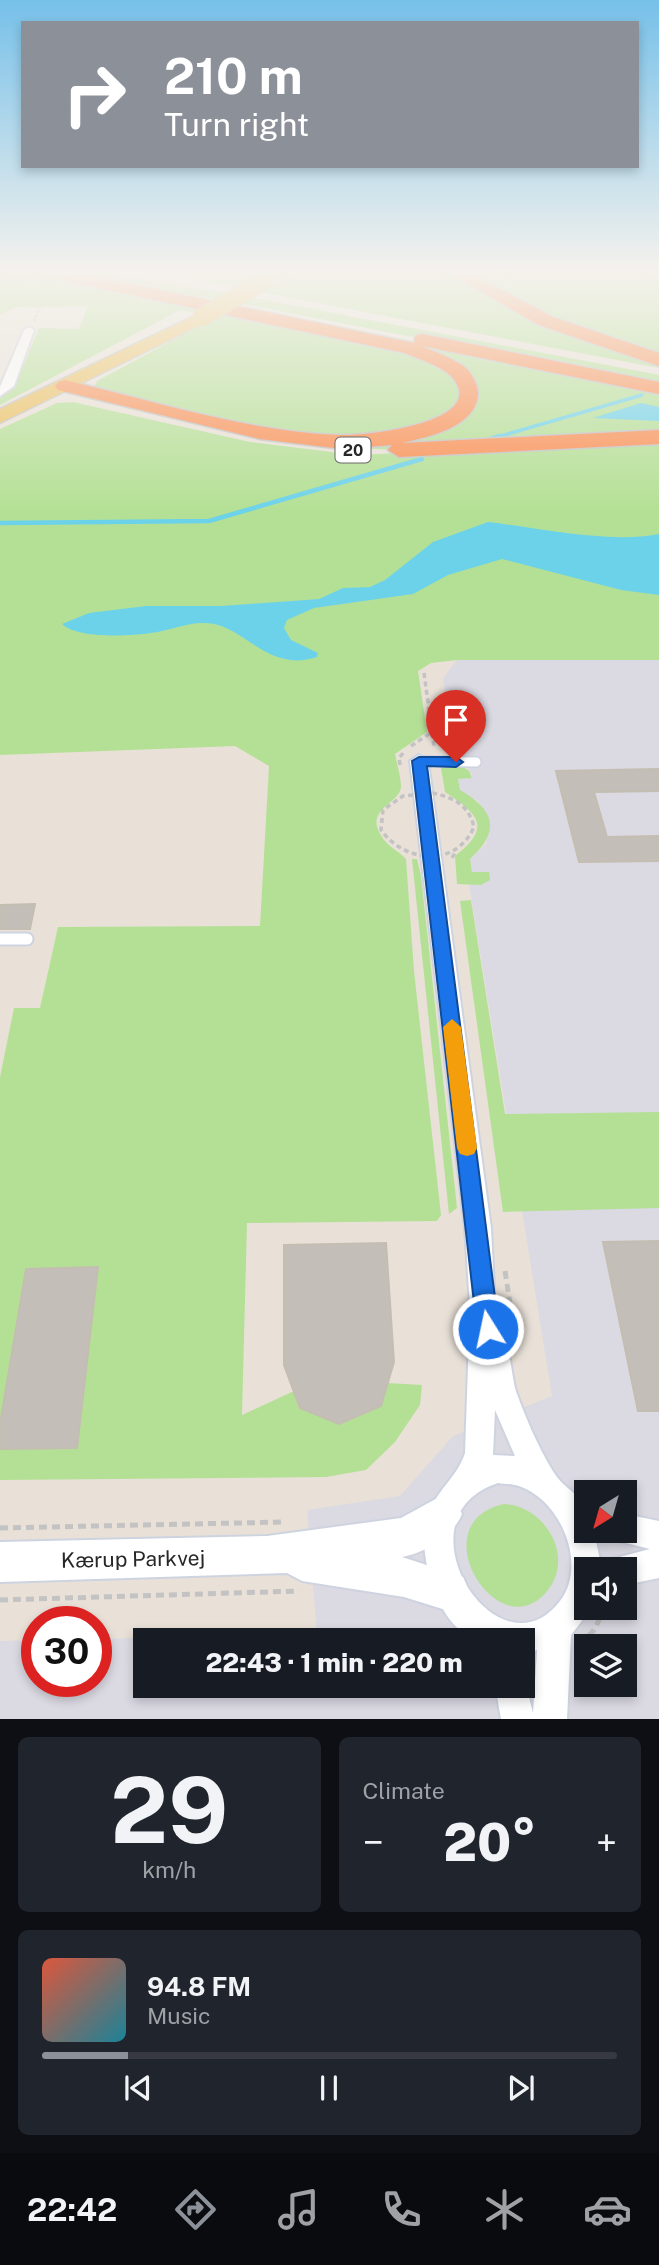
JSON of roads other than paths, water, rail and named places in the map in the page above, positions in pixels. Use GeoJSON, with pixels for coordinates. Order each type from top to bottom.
{"type":"FeatureCollection","features":[{"type":"Feature","properties":{"kind":"highway","name":"20"},"geometry":{"type":"LineString","coordinates":[[59,390],[260,432],[342,442],[395,438],[428,430],[455,416],[467,399],[467,384],[457,370],[420,352]]}},
{"type":"Feature","properties":{"kind":"highway"},"geometry":{"type":"LineString","coordinates":[[483,352],[659,388]]}},
{"type":"Feature","properties":{"kind":"highway"},"geometry":{"type":"LineString","coordinates":[[555,352],[659,373]]}},
{"type":"Feature","properties":{"kind":"highway"},"geometry":{"type":"LineString","coordinates":[[636,352],[659,360]]}},
{"type":"Feature","properties":{"kind":"highway","name":"20"},"geometry":{"type":"LineString","coordinates":[[59,390],[273,441],[343,450],[437,449],[659,437]]}},
{"type":"Feature","properties":{"kind":"main road"},"geometry":{"type":"LineString","coordinates":[[0,417],[133,352]]}},
{"type":"Feature","properties":{"kind":"street"},"geometry":{"type":"LineString","coordinates":[[0,393],[8,386],[21,352]]}},
{"type":"Feature","properties":{"kind":"street"},"geometry":{"type":"LineString","coordinates":[[419,761],[478,1228],[483,1307],[479,1453],[472,1478]]}},
{"type":"Feature","properties":{"kind":"street"},"geometry":{"type":"LineString","coordinates":[[483,1307],[503,1395],[526,1452],[541,1480],[574,1509]]}},
{"type":"Feature","properties":{"kind":"street"},"geometry":{"type":"LineString","coordinates":[[482,1628],[465,1613],[449,1591],[438,1553],[443,1514],[455,1493],[472,1478],[506,1470],[541,1480]]}},
{"type":"Feature","properties":{"kind":"street","name":"Kærup Parkvej"},"geometry":{"type":"LineString","coordinates":[[0,1562],[267,1556],[407,1537],[443,1514]]}},
{"type":"Feature","properties":{"kind":"street"},"geometry":{"type":"LineString","coordinates":[[637,1531],[659,1536]]}},
{"type":"Feature","properties":{"kind":"street","name":"Kærup Parkvej"},"geometry":{"type":"LineString","coordinates":[[267,1556],[368,1570],[449,1591]]}},
{"type":"Feature","properties":{"kind":"street"},"geometry":{"type":"LineString","coordinates":[[637,1567],[659,1563]]}},
{"type":"Feature","properties":{"kind":"street"},"geometry":{"type":"LineString","coordinates":[[535,1634],[556,1628],[574,1610]]}},
{"type":"Feature","properties":{"kind":"street"},"geometry":{"type":"LineString","coordinates":[[550,1719],[550,1682],[556,1628]]}},
{"type":"Feature","properties":{"kind":"street"},"geometry":{"type":"LineString","coordinates":[[514,1698],[518,1719]]}},
{"type":"Feature","properties":{"kind":"lane"},"geometry":{"type":"LineString","coordinates":[[419,761],[476,762]]}},
{"type":"Feature","properties":{"kind":"lane"},"geometry":{"type":"LineString","coordinates":[[0,939],[27,939]]}},
{"type":"Feature","properties":{"kind":"water"},"geometry":{"type":"Polygon","coordinates":[[[641,403],[659,407],[659,421],[593,418],[641,403]]]}},
{"type":"Feature","properties":{"kind":"water"},"geometry":{"type":"Polygon","coordinates":[[[488,522],[596,536],[639,537],[659,534],[659,595],[621,590],[502,559],[448,575],[413,594],[314,608],[287,620],[284,628],[291,640],[318,653],[317,657],[299,660],[283,659],[269,653],[218,625],[196,623],[158,632],[118,635],[79,632],[62,624],[89,613],[146,606],[221,606],[319,599],[343,588],[370,587],[385,580],[433,542],[488,522]]]}},
{"type":"Feature","properties":{"kind":"waterway"},"geometry":{"type":"LineString","coordinates":[[494,438],[642,395]]}},
{"type":"Feature","properties":{"kind":"waterway"},"geometry":{"type":"LineString","coordinates":[[490,439],[500,436]]}},
{"type":"Feature","properties":{"kind":"waterway"},"geometry":{"type":"LineString","coordinates":[[0,523],[209,521],[422,459]]}}]}
